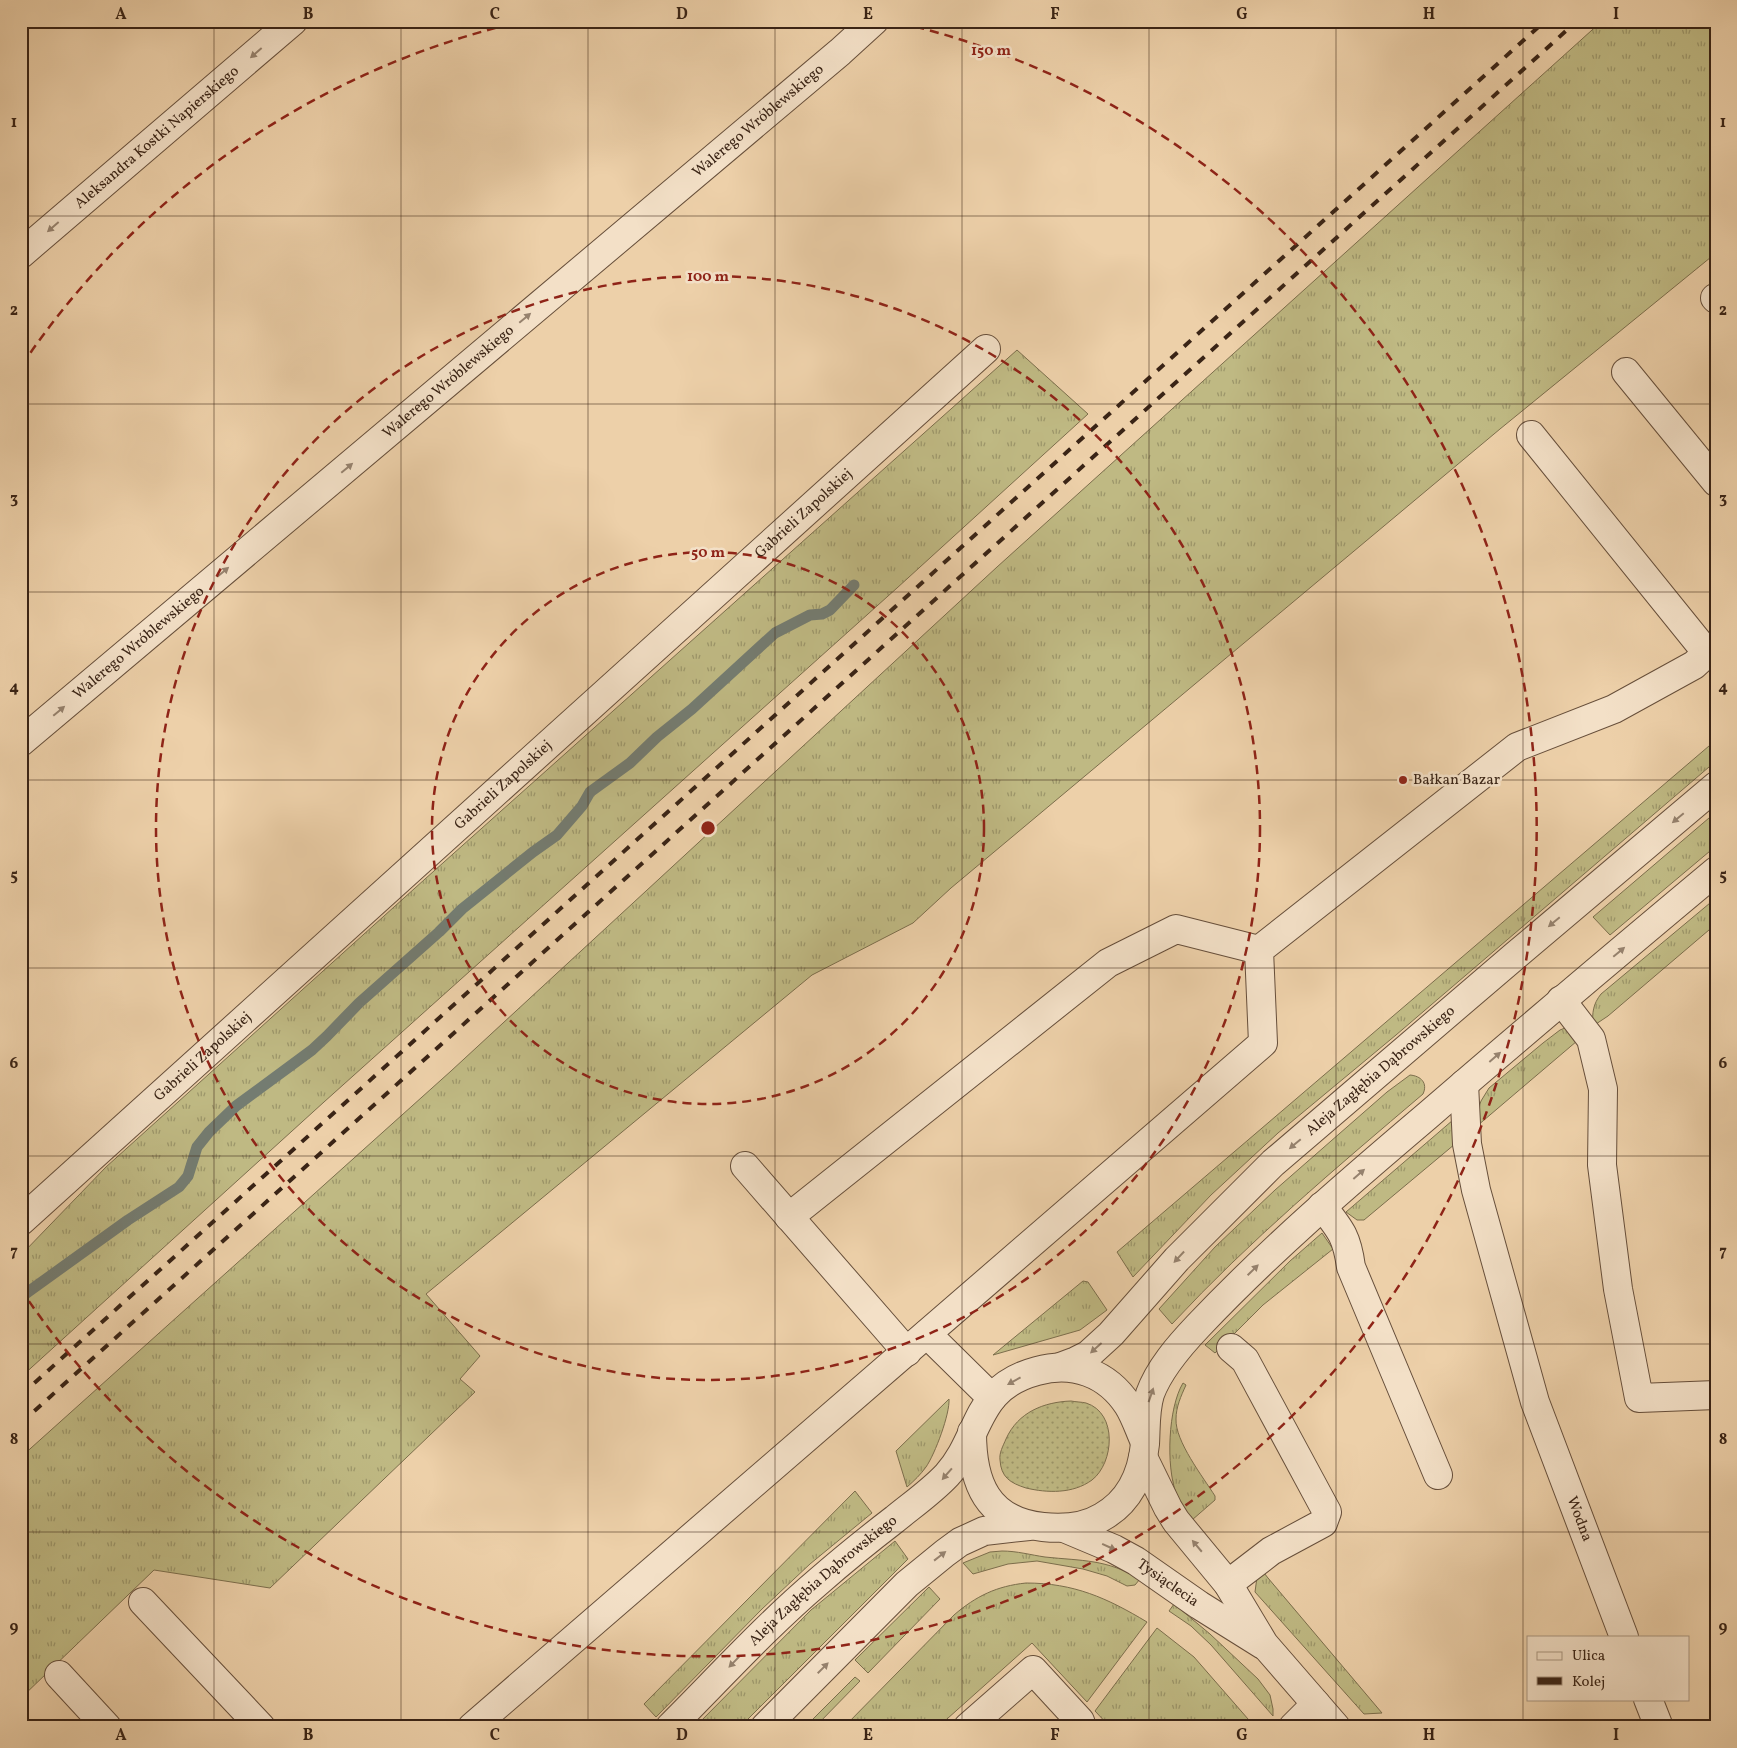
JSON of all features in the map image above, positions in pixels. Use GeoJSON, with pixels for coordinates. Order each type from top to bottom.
{"type":"FeatureCollection","features":[{"type":"Feature","properties":{"kind":"street","name":"Aleksandra Kostki Napierskiego"},"geometry":{"type":"LineString","coordinates":[[21,254],[293,21]]}},
{"type":"Feature","properties":{"kind":"street","name":"Walerego Wróblewskiego"},"geometry":{"type":"LineString","coordinates":[[21,742],[810,78],[874,21]]}},
{"type":"Feature","properties":{"kind":"street","name":"Gabrieli Zapolskiej"},"geometry":{"type":"LineString","coordinates":[[21,1221],[986,349]]}},
{"type":"Feature","properties":{"kind":"street"},"geometry":{"type":"LineString","coordinates":[[1626,372],[1716,482]]}},
{"type":"Feature","properties":{"kind":"street"},"geometry":{"type":"LineString","coordinates":[[1259,950],[1517,747],[1614,709],[1694,665],[1711,652],[1531,435]]}},
{"type":"Feature","properties":{"kind":"street","name":"Aleja Zagłębia Dąbrowskiego"},"geometry":{"type":"LineString","coordinates":[[1060,1367],[1088,1355],[1111,1334],[1177,1259],[1273,1163],[1516,954],[1716,786]]}},
{"type":"Feature","properties":{"kind":"street"},"geometry":{"type":"LineString","coordinates":[[765,1727],[907,1584],[960,1542],[984,1531],[1033,1526],[1064,1528],[1086,1524],[1102,1518],[1117,1507],[1128,1495],[1137,1479],[1144,1450],[1146,1411],[1150,1395],[1181,1344],[1230,1292],[1322,1206],[1561,1000],[1716,871]]}},
{"type":"Feature","properties":{"kind":"street"},"geometry":{"type":"LineString","coordinates":[[789,1217],[1108,962],[1176,930],[1259,950]]}},
{"type":"Feature","properties":{"kind":"street"},"geometry":{"type":"LineString","coordinates":[[472,1727],[1263,1043],[1259,950]]}},
{"type":"Feature","properties":{"kind":"street"},"geometry":{"type":"LineString","coordinates":[[1561,1000],[1590,1039],[1603,1089],[1602,1165],[1618,1289],[1639,1398],[1716,1395]]}},
{"type":"Feature","properties":{"kind":"street","name":"Wodna"},"geometry":{"type":"LineString","coordinates":[[1464,1084],[1467,1144],[1476,1190],[1534,1402],[1624,1636]]}},
{"type":"Feature","properties":{"kind":"street"},"geometry":{"type":"LineString","coordinates":[[744,1166],[907,1352]]}},
{"type":"Feature","properties":{"kind":"street"},"geometry":{"type":"LineString","coordinates":[[1322,1206],[1338,1226],[1348,1245],[1350,1268],[1438,1474]]}},
{"type":"Feature","properties":{"kind":"street"},"geometry":{"type":"LineString","coordinates":[[927,1334],[992,1398]]}},
{"type":"Feature","properties":{"kind":"street"},"geometry":{"type":"LineString","coordinates":[[1228,1584],[1270,1551],[1323,1523],[1327,1512],[1245,1360],[1231,1348]]}},
{"type":"Feature","properties":{"kind":"street"},"geometry":{"type":"LineString","coordinates":[[1033,1526],[1015,1521],[992,1504],[983,1491],[973,1464],[972,1432],[985,1406],[1004,1386],[1017,1378],[1036,1371],[1060,1367],[1075,1368],[1089,1372],[1112,1386],[1129,1407],[1144,1450]]}},
{"type":"Feature","properties":{"kind":"street","name":"Aleja Zagłębia Dąbrowskiego"},"geometry":{"type":"LineString","coordinates":[[670,1727],[771,1624],[806,1592],[946,1476],[958,1460],[972,1432]]}},
{"type":"Feature","properties":{"kind":"street","name":"Tysiąclecia"},"geometry":{"type":"LineString","coordinates":[[1144,1450],[1161,1496],[1176,1521],[1228,1584],[1266,1647],[1336,1727]]}},
{"type":"Feature","properties":{"kind":"street","name":"Tysiąclecia"},"geometry":{"type":"LineString","coordinates":[[1064,1528],[1136,1561],[1199,1605],[1266,1647]]}},
{"type":"Feature","properties":{"kind":"street"},"geometry":{"type":"LineString","coordinates":[[143,1602],[261,1727]]}},
{"type":"Feature","properties":{"kind":"street"},"geometry":{"type":"LineString","coordinates":[[968,1727],[1033,1670],[1080,1721],[1082,1727]]}},
{"type":"Feature","properties":{"kind":"street"},"geometry":{"type":"LineString","coordinates":[[59,1675],[107,1727]]}},
{"type":"Feature","properties":{"kind":"street"},"geometry":{"type":"LineString","coordinates":[[1648,1700],[1658,1727]]}},
{"type":"Feature","properties":{"kind":"street"},"geometry":{"type":"LineString","coordinates":[[1293,1727],[1316,1704]]}},
{"type":"Feature","properties":{"kind":"green space"},"geometry":{"type":"Polygon","coordinates":[[[1602,21],[1716,21],[1716,253],[1500,429],[951,888],[913,923],[812,975],[426,1294],[480,1356],[460,1379],[475,1392],[270,1588],[154,1570],[21,1698],[21,1457],[451,1071],[997,567],[1602,21]]]}},
{"type":"Feature","properties":{"kind":"green space"},"geometry":{"type":"Polygon","coordinates":[[[1017,350],[1088,414],[21,1377],[21,1255],[106,1167],[1017,350]]]}},
{"type":"Feature","properties":{"kind":"green space"},"geometry":{"type":"Polygon","coordinates":[[[1716,740],[1716,761],[1396,1035],[1278,1133],[1211,1195],[1133,1277],[1117,1252],[1716,740]]]}},
{"type":"Feature","properties":{"kind":"green space"},"geometry":{"type":"Polygon","coordinates":[[[1716,812],[1716,846],[1610,935],[1593,917],[1716,812]]]}},
{"type":"Feature","properties":{"kind":"green space"},"geometry":{"type":"Polygon","coordinates":[[[1716,898],[1716,924],[1608,1016],[1593,1025],[1596,1001],[1601,994],[1716,898]]]}},
{"type":"Feature","properties":{"kind":"green space"},"geometry":{"type":"Polygon","coordinates":[[[1565,1028],[1577,1041],[1477,1126],[1477,1113],[1481,1101],[1489,1088],[1543,1043],[1565,1028]]]}},
{"type":"Feature","properties":{"kind":"green space"},"geometry":{"type":"Polygon","coordinates":[[[1410,1075],[1417,1077],[1424,1083],[1423,1094],[1263,1234],[1172,1324],[1159,1309],[1215,1247],[1275,1190],[1387,1092],[1410,1075]]]}},
{"type":"Feature","properties":{"kind":"green space"},"geometry":{"type":"Polygon","coordinates":[[[1453,1120],[1455,1144],[1364,1220],[1357,1220],[1346,1212],[1453,1120]]]}},
{"type":"Feature","properties":{"kind":"green space"},"geometry":{"type":"Polygon","coordinates":[[[1322,1233],[1333,1249],[1263,1305],[1215,1353],[1205,1345],[1290,1261],[1322,1233]]]}},
{"type":"Feature","properties":{"kind":"green space"},"geometry":{"type":"Polygon","coordinates":[[[1083,1281],[1088,1282],[1107,1310],[1080,1330],[993,1355],[1083,1281]]]}},
{"type":"Feature","properties":{"kind":"green space"},"geometry":{"type":"Polygon","coordinates":[[[1183,1383],[1186,1385],[1177,1410],[1177,1428],[1191,1459],[1215,1496],[1215,1500],[1192,1520],[1176,1493],[1170,1453],[1174,1407],[1183,1383]]]}},
{"type":"Feature","properties":{"kind":"green space"},"geometry":{"type":"Polygon","coordinates":[[[949,1399],[945,1424],[934,1453],[924,1470],[907,1487],[896,1451],[949,1399]]]}},
{"type":"Feature","properties":{"kind":"green space"},"geometry":{"type":"Polygon","coordinates":[[[1071,1401],[1086,1403],[1096,1408],[1104,1417],[1108,1427],[1108,1451],[1105,1462],[1099,1472],[1085,1485],[1060,1491],[1034,1490],[1020,1486],[1007,1478],[1002,1471],[1000,1457],[1006,1439],[1017,1422],[1025,1415],[1042,1406],[1071,1401]]]}},
{"type":"Feature","properties":{"kind":"green space"},"geometry":{"type":"Polygon","coordinates":[[[855,1491],[872,1513],[810,1564],[762,1609],[656,1717],[644,1704],[855,1491]]]}},
{"type":"Feature","properties":{"kind":"green space"},"geometry":{"type":"Polygon","coordinates":[[[895,1541],[908,1559],[740,1727],[695,1727],[811,1610],[895,1541]]]}},
{"type":"Feature","properties":{"kind":"green space"},"geometry":{"type":"Polygon","coordinates":[[[1002,1551],[1105,1564],[1128,1572],[1140,1579],[1135,1585],[1127,1586],[1107,1576],[1083,1569],[1037,1561],[1008,1564],[973,1574],[963,1563],[990,1552],[1002,1551]]]}},
{"type":"Feature","properties":{"kind":"green space"},"geometry":{"type":"Polygon","coordinates":[[[1261,1569],[1382,1713],[1364,1714],[1255,1592],[1257,1577],[1261,1569]]]}},
{"type":"Feature","properties":{"kind":"green space"},"geometry":{"type":"Polygon","coordinates":[[[1026,1583],[1075,1589],[1104,1599],[1147,1622],[1087,1702],[1032,1643],[938,1727],[844,1727],[962,1608],[996,1589],[1026,1583]]]}},
{"type":"Feature","properties":{"kind":"green space"},"geometry":{"type":"Polygon","coordinates":[[[929,1587],[940,1599],[868,1673],[855,1660],[929,1587]]]}},
{"type":"Feature","properties":{"kind":"green space"},"geometry":{"type":"Polygon","coordinates":[[[1174,1604],[1210,1634],[1258,1679],[1270,1695],[1273,1716],[1211,1645],[1191,1626],[1169,1611],[1174,1604]]]}},
{"type":"Feature","properties":{"kind":"green space"},"geometry":{"type":"Polygon","coordinates":[[[1157,1628],[1194,1657],[1255,1727],[1110,1727],[1095,1711],[1157,1628]]]}},
{"type":"Feature","properties":{"kind":"green space"},"geometry":{"type":"Polygon","coordinates":[[[855,1677],[860,1681],[815,1727],[811,1727],[808,1724],[855,1677]]]}},
{"type":"Feature","properties":{"kind":"waterway"},"geometry":{"type":"LineString","coordinates":[[21,1297],[128,1220],[179,1187],[188,1176],[197,1147],[209,1132],[236,1106],[312,1050],[359,1003],[462,909],[557,835],[582,806],[590,792],[630,763],[775,633],[810,615],[822,614],[830,610],[854,585]]}},
{"type":"Feature","properties":{"kind":"railway"},"geometry":{"type":"LineString","coordinates":[[21,1395],[1545,21]]}},
{"type":"Feature","properties":{"kind":"railway"},"geometry":{"type":"LineString","coordinates":[[21,1423],[1577,21]]}},
{"type":"Feature","properties":{"kind":"place","name":"Bałkan Bazar"},"geometry":{"type":"Point","coordinates":[1403,780]}}]}
